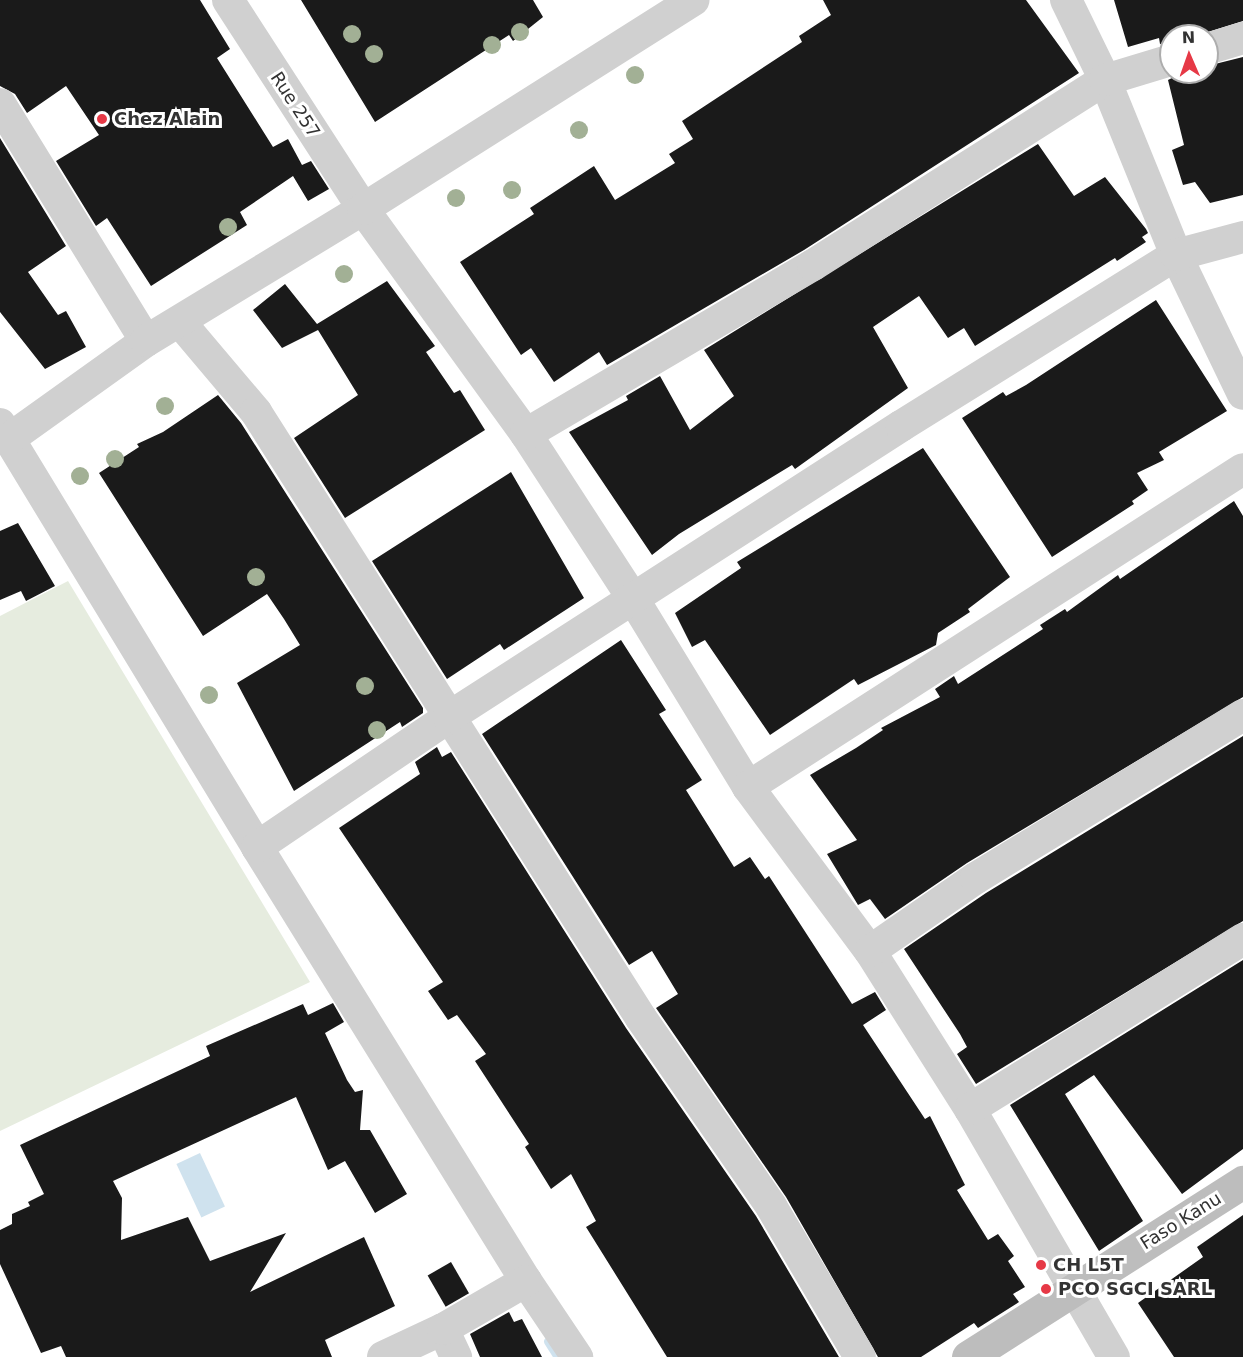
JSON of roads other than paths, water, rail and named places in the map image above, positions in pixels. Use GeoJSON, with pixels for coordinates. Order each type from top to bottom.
{"type":"FeatureCollection","features":[{"type":"Feature","properties":{"kind":"main road","name":"Faso Kanu"},"geometry":{"type":"LineString","coordinates":[[968,1357],[1243,1182]]}},
{"type":"Feature","properties":{"kind":"street"},"geometry":{"type":"LineString","coordinates":[[577,1357],[526,1281],[257,847],[4,431],[146,341],[363,210],[693,0]]}},
{"type":"Feature","properties":{"kind":"street"},"geometry":{"type":"LineString","coordinates":[[1066,0],[1105,80],[1176,255],[1243,394]]}},
{"type":"Feature","properties":{"kind":"street","name":"Rue 257"},"geometry":{"type":"LineString","coordinates":[[229,1],[363,210],[526,434],[634,600],[748,788],[870,951],[970,1109],[1071,1290],[1114,1357]]}},
{"type":"Feature","properties":{"kind":"street"},"geometry":{"type":"LineString","coordinates":[[1219,45],[1243,38]]}},
{"type":"Feature","properties":{"kind":"street"},"geometry":{"type":"LineString","coordinates":[[526,434],[813,265],[1105,80],[1159,64]]}},
{"type":"Feature","properties":{"kind":"street"},"geometry":{"type":"LineString","coordinates":[[0,104],[146,341]]}},
{"type":"Feature","properties":{"kind":"street"},"geometry":{"type":"LineString","coordinates":[[257,847],[449,717],[901,426],[1176,255],[1243,237]]}},
{"type":"Feature","properties":{"kind":"street"},"geometry":{"type":"LineString","coordinates":[[180,322],[256,412],[641,1018],[771,1206],[860,1357]]}},
{"type":"Feature","properties":{"kind":"street"},"geometry":{"type":"LineString","coordinates":[[748,788],[1243,469]]}},
{"type":"Feature","properties":{"kind":"street"},"geometry":{"type":"LineString","coordinates":[[870,951],[976,878],[1243,715]]}},
{"type":"Feature","properties":{"kind":"street"},"geometry":{"type":"LineString","coordinates":[[970,1109],[1243,939]]}},
{"type":"Feature","properties":{"kind":"street"},"geometry":{"type":"LineString","coordinates":[[383,1357],[443,1329],[526,1281]]}},
{"type":"Feature","properties":{"kind":"street"},"geometry":{"type":"LineString","coordinates":[[443,1329],[456,1357]]}},
{"type":"Feature","properties":{"kind":"water"},"geometry":{"type":"Polygon","coordinates":[[[200,1153],[225,1206],[201,1217],[176,1164],[200,1153]]]}},
{"type":"Feature","properties":{"kind":"waterway"},"geometry":{"type":"LineString","coordinates":[[548,1341],[558,1357]]}},
{"type":"Feature","properties":{"kind":"place","name":"Chez Alain"},"geometry":{"type":"Point","coordinates":[102,119]}},
{"type":"Feature","properties":{"kind":"place","name":"CH L5T"},"geometry":{"type":"Point","coordinates":[1041,1265]}},
{"type":"Feature","properties":{"kind":"place","name":"PCO SGCI SARL"},"geometry":{"type":"Point","coordinates":[1046,1289]}}]}
